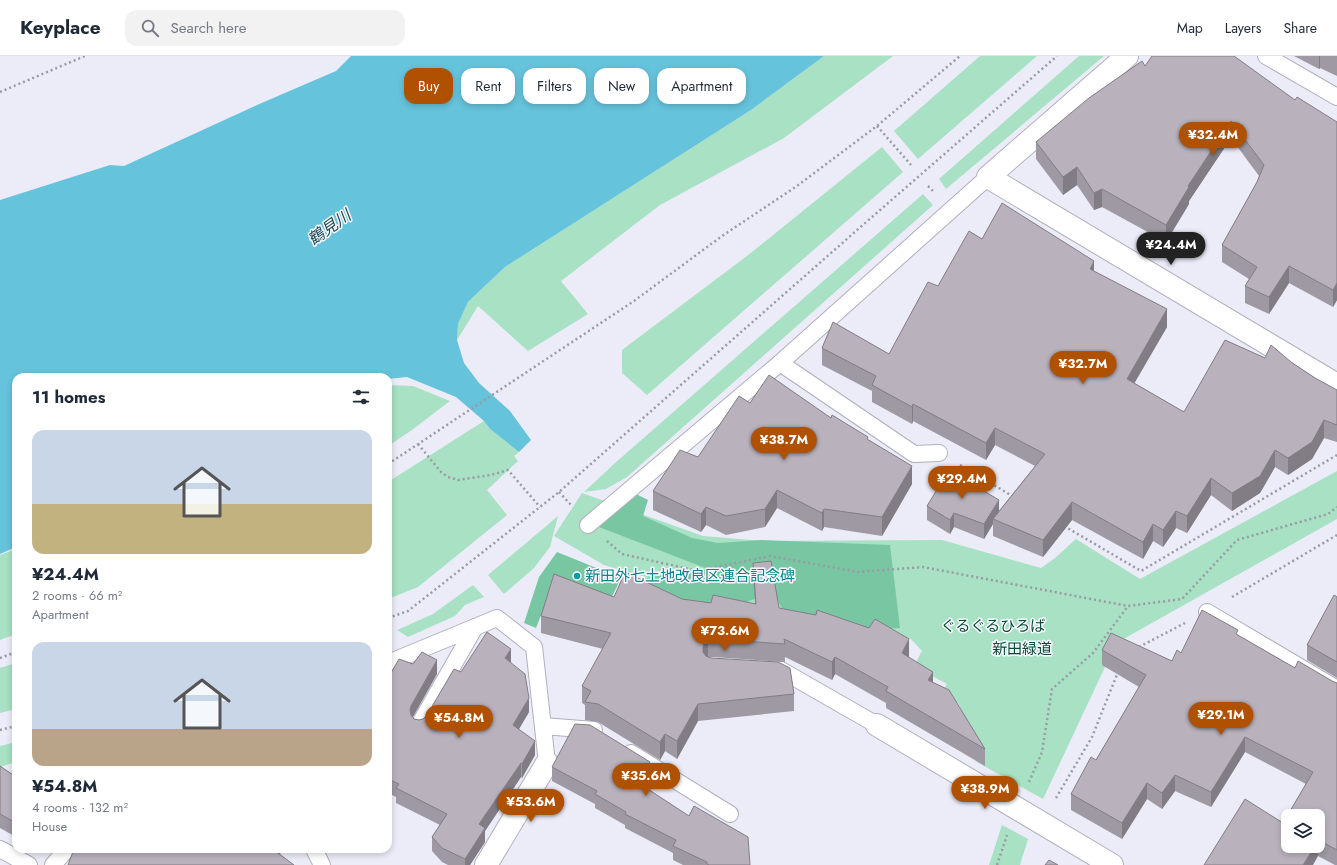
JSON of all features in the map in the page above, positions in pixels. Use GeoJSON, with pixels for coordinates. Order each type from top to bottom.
{"type":"FeatureCollection","features":[{"type":"Feature","properties":{"kind":"street"},"geometry":{"type":"LineString","coordinates":[[1127,56],[988,177],[1337,385]]}},
{"type":"Feature","properties":{"kind":"street"},"geometry":{"type":"LineString","coordinates":[[877,725],[1112,865]]}},
{"type":"Feature","properties":{"kind":"street"},"geometry":{"type":"LineString","coordinates":[[486,865],[547,764]]}},
{"type":"Feature","properties":{"kind":"lane"},"geometry":{"type":"LineString","coordinates":[[1266,56],[1337,97]]}},
{"type":"Feature","properties":{"kind":"lane"},"geometry":{"type":"LineString","coordinates":[[588,525],[780,363],[988,177]]}},
{"type":"Feature","properties":{"kind":"lane"},"geometry":{"type":"LineString","coordinates":[[780,363],[914,454],[939,453]]}},
{"type":"Feature","properties":{"kind":"lane"},"geometry":{"type":"LineString","coordinates":[[1206,612],[1337,689]]}},
{"type":"Feature","properties":{"kind":"lane"},"geometry":{"type":"LineString","coordinates":[[392,661],[497,618],[534,647],[547,764]]}},
{"type":"Feature","properties":{"kind":"lane"},"geometry":{"type":"LineString","coordinates":[[419,725],[475,627]]}},
{"type":"Feature","properties":{"kind":"lane"},"geometry":{"type":"LineString","coordinates":[[758,668],[781,670],[877,725]]}},
{"type":"Feature","properties":{"kind":"lane"},"geometry":{"type":"LineString","coordinates":[[543,726],[593,730],[730,814]]}},
{"type":"Feature","properties":{"kind":"lane"},"geometry":{"type":"LineString","coordinates":[[0,849],[29,865]]}},
{"type":"Feature","properties":{"kind":"lane"},"geometry":{"type":"LineString","coordinates":[[54,865],[64,853]]}},
{"type":"Feature","properties":{"kind":"lane"},"geometry":{"type":"LineString","coordinates":[[316,853],[322,865]]}},
{"type":"Feature","properties":{"kind":"path"},"geometry":{"type":"LineString","coordinates":[[0,92],[85,56]]}},
{"type":"Feature","properties":{"kind":"path"},"geometry":{"type":"LineString","coordinates":[[392,461],[634,301],[722,236],[797,186],[877,126],[960,56]]}},
{"type":"Feature","properties":{"kind":"path"},"geometry":{"type":"LineString","coordinates":[[392,617],[408,611],[559,492],[1057,56]]}},
{"type":"Feature","properties":{"kind":"path"},"geometry":{"type":"LineString","coordinates":[[877,126],[911,165]]}},
{"type":"Feature","properties":{"kind":"path"},"geometry":{"type":"LineString","coordinates":[[418,444],[441,472],[458,480],[491,475],[508,470],[540,508]]}},
{"type":"Feature","properties":{"kind":"path"},"geometry":{"type":"LineString","coordinates":[[939,453],[1020,500]]}},
{"type":"Feature","properties":{"kind":"path"},"geometry":{"type":"LineString","coordinates":[[1060,524],[1141,571],[1337,455]]}},
{"type":"Feature","properties":{"kind":"path"},"geometry":{"type":"LineString","coordinates":[[559,492],[588,525],[622,554],[698,571],[770,556],[858,572],[922,567],[1128,606],[1182,599],[1237,540],[1328,514],[1337,507]]}},
{"type":"Feature","properties":{"kind":"path"},"geometry":{"type":"LineString","coordinates":[[1138,648],[1206,612],[1337,535]]}},
{"type":"Feature","properties":{"kind":"path"},"geometry":{"type":"LineString","coordinates":[[1017,809],[1042,752],[1052,690],[1093,653],[1128,606]]}},
{"type":"Feature","properties":{"kind":"path"},"geometry":{"type":"LineString","coordinates":[[0,658],[12,654]]}},
{"type":"Feature","properties":{"kind":"path"},"geometry":{"type":"LineString","coordinates":[[1042,823],[1092,738],[1119,669]]}},
{"type":"Feature","properties":{"kind":"path"},"geometry":{"type":"LineString","coordinates":[[0,730],[12,727]]}},
{"type":"Feature","properties":{"kind":"green space"},"geometry":{"type":"Polygon","coordinates":[[[824,56],[893,56],[784,138],[660,205],[561,281],[588,314],[528,351],[478,306],[457,340],[458,324],[468,302],[505,267],[751,110],[824,56]]]}},
{"type":"Feature","properties":{"kind":"green space"},"geometry":{"type":"Polygon","coordinates":[[[980,56],[1037,56],[918,159],[894,131],[980,56]]]}},
{"type":"Feature","properties":{"kind":"green space"},"geometry":{"type":"Polygon","coordinates":[[[1079,56],[1104,56],[946,189],[939,179],[1079,56]]]}},
{"type":"Feature","properties":{"kind":"green space"},"geometry":{"type":"Polygon","coordinates":[[[882,147],[903,172],[647,395],[622,373],[622,350],[747,256],[882,147]]]}},
{"type":"Feature","properties":{"kind":"green space"},"geometry":{"type":"Polygon","coordinates":[[[923,194],[933,205],[627,477],[606,489],[584,492],[615,463],[923,194]]]}},
{"type":"Feature","properties":{"kind":"green space"},"geometry":{"type":"Polygon","coordinates":[[[392,385],[413,386],[450,401],[392,443],[392,385]]]}},
{"type":"Feature","properties":{"kind":"green space"},"geometry":{"type":"Polygon","coordinates":[[[484,421],[490,429],[519,452],[514,456],[518,461],[487,490],[507,515],[418,587],[392,597],[392,479],[484,421]]]}},
{"type":"Feature","properties":{"kind":"green space","name":"新田緑道"},"geometry":{"type":"Polygon","coordinates":[[[1337,471],[1337,519],[1111,646],[1105,667],[1043,799],[975,761],[982,750],[958,703],[941,694],[947,684],[914,666],[922,651],[911,639],[727,601],[604,565],[554,536],[582,493],[703,536],[764,541],[942,540],[1041,568],[1055,558],[1076,539],[1140,579],[1337,471]]]}},
{"type":"Feature","properties":{"kind":"green space"},"geometry":{"type":"Polygon","coordinates":[[[636,494],[648,500],[643,516],[692,538],[718,543],[761,540],[890,545],[900,628],[860,630],[786,616],[773,592],[741,604],[675,603],[631,580],[708,569],[599,527],[636,494]]]}},
{"type":"Feature","properties":{"kind":"green space"},"geometry":{"type":"Polygon","coordinates":[[[558,516],[550,547],[534,568],[504,594],[488,575],[558,516]]]}},
{"type":"Feature","properties":{"kind":"green space"},"geometry":{"type":"Polygon","coordinates":[[[12,550],[12,636],[0,640],[0,555],[12,550]]]}},
{"type":"Feature","properties":{"kind":"green space"},"geometry":{"type":"Polygon","coordinates":[[[557,552],[621,578],[609,603],[553,585],[536,628],[524,623],[539,577],[557,552]]]}},
{"type":"Feature","properties":{"kind":"green space"},"geometry":{"type":"Polygon","coordinates":[[[473,585],[484,597],[465,605],[455,616],[408,637],[397,630],[433,614],[473,585]]]}},
{"type":"Feature","properties":{"kind":"green space"},"geometry":{"type":"Polygon","coordinates":[[[12,664],[12,710],[0,713],[0,668],[12,664]]]}},
{"type":"Feature","properties":{"kind":"green space"},"geometry":{"type":"Polygon","coordinates":[[[12,743],[12,763],[0,767],[0,746],[12,743]]]}},
{"type":"Feature","properties":{"kind":"green space"},"geometry":{"type":"Polygon","coordinates":[[[1002,825],[1028,839],[1020,865],[989,865],[1002,825]]]}},
{"type":"Feature","properties":{"kind":"water","name":"鶴見川"},"geometry":{"type":"Polygon","coordinates":[[[351,56],[824,56],[751,110],[505,267],[468,302],[458,324],[457,340],[464,363],[479,383],[510,411],[531,440],[519,452],[490,429],[484,421],[456,397],[407,377],[392,379],[392,373],[12,373],[12,549],[0,554],[0,200],[110,165],[124,166],[257,105],[336,71],[351,56]]]}},
{"type":"Feature","properties":{"kind":"building"},"geometry":{"type":"Polygon","coordinates":[[[1152,56],[1234,56],[1295,100],[1297,97],[1337,122],[1337,283],[1333,290],[1289,266],[1269,297],[1245,286],[1257,267],[1222,245],[1257,182],[1264,165],[1231,121],[1188,186],[1189,187],[1166,225],[1102,189],[1094,193],[1077,167],[1063,177],[1036,142],[1089,98],[1142,61],[1145,66],[1152,56]]]}},
{"type":"Feature","properties":{"kind":"building"},"geometry":{"type":"Polygon","coordinates":[[[1002,203],[1094,261],[1090,269],[1167,309],[1127,379],[1184,412],[1225,340],[1265,358],[1271,345],[1291,362],[1337,390],[1337,425],[1324,420],[1312,442],[1288,458],[1275,450],[1260,476],[1232,493],[1211,478],[1187,516],[1176,511],[1163,530],[1153,524],[1143,542],[1072,502],[1043,540],[993,519],[1045,454],[995,428],[986,443],[913,404],[912,407],[872,385],[876,376],[822,348],[833,322],[889,354],[928,282],[938,286],[969,231],[982,239],[1002,203]]]}},
{"type":"Feature","properties":{"kind":"building"},"geometry":{"type":"Polygon","coordinates":[[[769,375],[831,418],[832,415],[868,437],[867,439],[912,466],[882,517],[824,509],[822,513],[777,490],[765,509],[726,516],[706,507],[701,514],[653,491],[680,450],[698,457],[739,396],[750,403],[769,375]]]}},
{"type":"Feature","properties":{"kind":"building"},"geometry":{"type":"Polygon","coordinates":[[[949,470],[999,500],[984,524],[954,513],[950,520],[927,506],[949,470]]]}},
{"type":"Feature","properties":{"kind":"building"},"geometry":{"type":"Polygon","coordinates":[[[771,561],[779,608],[816,615],[817,610],[869,628],[875,619],[909,639],[902,653],[933,672],[928,680],[949,690],[985,749],[886,691],[888,687],[835,657],[832,662],[784,639],[785,644],[713,639],[704,643],[703,652],[706,656],[711,658],[778,662],[790,668],[794,694],[698,704],[677,741],[665,734],[660,742],[598,704],[585,702],[591,691],[582,686],[611,633],[541,616],[554,574],[614,597],[625,572],[682,599],[711,603],[713,595],[756,604],[753,563],[771,561]]]}},
{"type":"Feature","properties":{"kind":"building"},"geometry":{"type":"Polygon","coordinates":[[[1334,595],[1337,597],[1337,662],[1307,645],[1334,595]]]}},
{"type":"Feature","properties":{"kind":"building"},"geometry":{"type":"Polygon","coordinates":[[[1202,610],[1238,630],[1236,634],[1295,668],[1298,661],[1337,683],[1337,850],[1325,844],[1325,809],[1291,809],[1313,772],[1245,737],[1211,792],[1175,775],[1162,793],[1147,783],[1122,823],[1071,794],[1091,757],[1096,760],[1146,675],[1102,650],[1111,633],[1172,661],[1177,650],[1181,653],[1202,610]]]}},
{"type":"Feature","properties":{"kind":"building"},"geometry":{"type":"Polygon","coordinates":[[[487,632],[511,649],[505,658],[525,674],[529,698],[513,725],[535,741],[522,764],[521,763],[479,824],[485,828],[465,859],[442,848],[432,837],[447,814],[396,788],[399,784],[392,781],[392,671],[399,659],[413,664],[422,652],[437,660],[411,706],[411,715],[414,719],[423,719],[427,715],[454,669],[461,672],[487,632]]]}},
{"type":"Feature","properties":{"kind":"building"},"geometry":{"type":"Polygon","coordinates":[[[575,724],[590,725],[650,762],[637,782],[689,816],[694,806],[748,837],[750,865],[709,865],[707,862],[673,846],[676,840],[625,814],[626,812],[595,794],[597,791],[552,767],[575,724]]]}},
{"type":"Feature","properties":{"kind":"building"},"geometry":{"type":"Polygon","coordinates":[[[0,766],[12,774],[12,821],[0,814],[0,766]]]}},
{"type":"Feature","properties":{"kind":"building"},"geometry":{"type":"Polygon","coordinates":[[[1245,799],[1281,822],[1281,853],[1311,853],[1303,865],[1204,865],[1245,799]]]}},
{"type":"Feature","properties":{"kind":"building"},"geometry":{"type":"Polygon","coordinates":[[[72,853],[278,853],[294,865],[68,865],[72,853]]]}},
{"type":"Feature","properties":{"kind":"building"},"geometry":{"type":"Polygon","coordinates":[[[1049,860],[1058,865],[1045,865],[1049,860]]]}},
{"type":"Feature","properties":{"kind":"place","name":"新田外七土地改良区連合記念碑"},"geometry":{"type":"Point","coordinates":[577,576]}},
{"type":"Feature","properties":{"kind":"park label","name":"ぐるぐるひろば"},"geometry":{"type":"Point","coordinates":[993,626]}}]}
